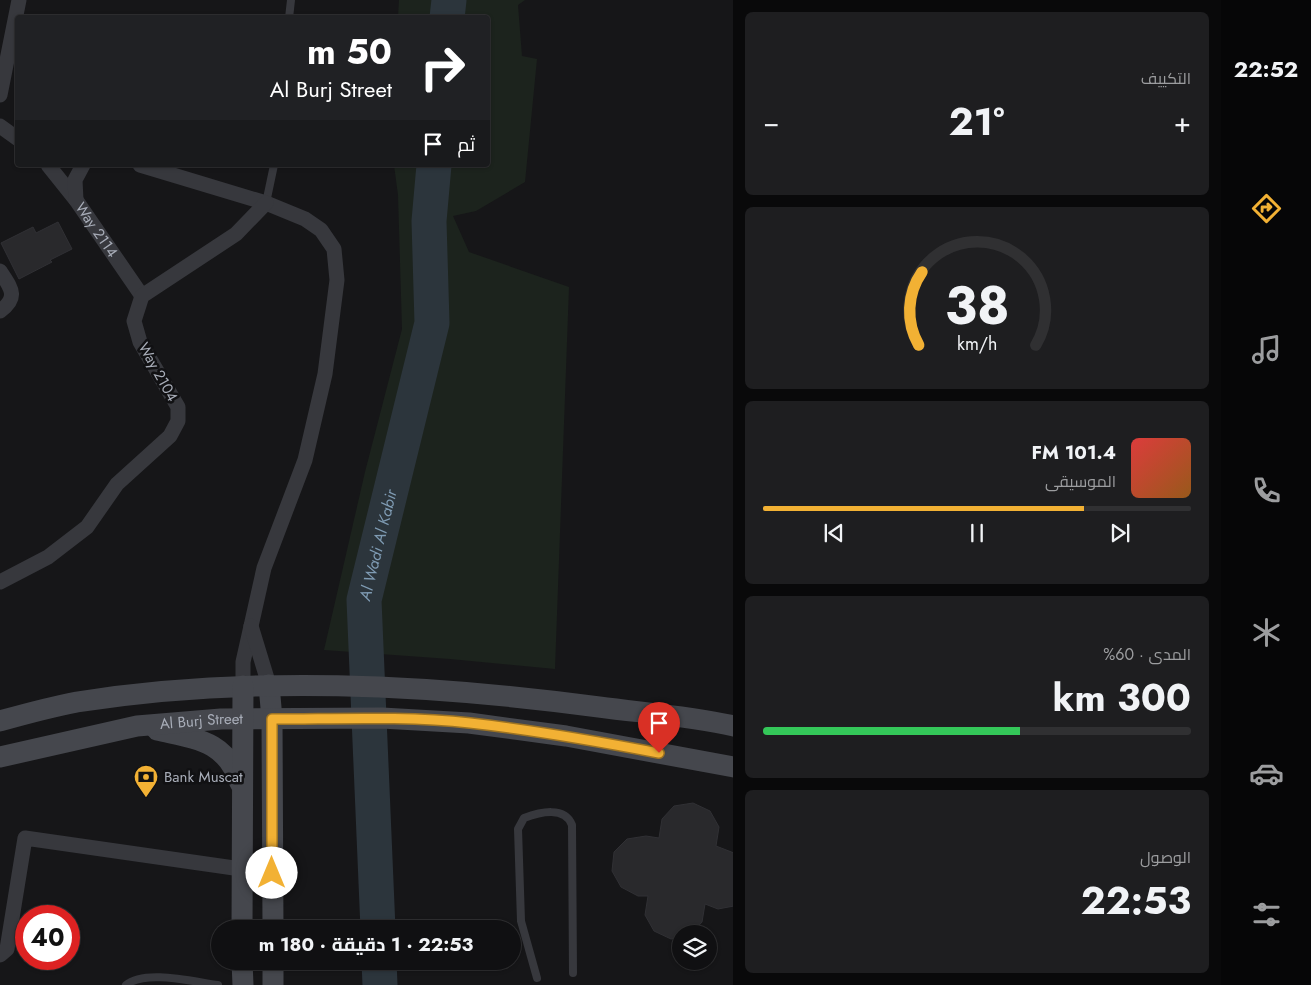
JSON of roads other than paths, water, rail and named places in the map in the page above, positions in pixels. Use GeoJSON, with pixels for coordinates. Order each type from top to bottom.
{"type":"FeatureCollection","features":[{"type":"Feature","properties":{"kind":"main road"},"geometry":{"type":"LineString","coordinates":[[242,920],[243,686]]}},
{"type":"Feature","properties":{"kind":"main road"},"geometry":{"type":"LineString","coordinates":[[0,721],[84,701],[132,695],[243,686],[310,686],[466,692],[571,703],[733,726]]}},
{"type":"Feature","properties":{"kind":"main road"},"geometry":{"type":"LineString","coordinates":[[269,686],[272,719],[273,920]]}},
{"type":"Feature","properties":{"kind":"main road","name":"Al Burj Street"},"geometry":{"type":"LineString","coordinates":[[0,756],[137,726],[221,719],[382,718],[469,723],[566,736],[733,767]]}},
{"type":"Feature","properties":{"kind":"main road"},"geometry":{"type":"LineString","coordinates":[[137,726],[208,742],[234,766],[241,788]]}},
{"type":"Feature","properties":{"kind":"main road"},"geometry":{"type":"LineString","coordinates":[[242,970],[243,985]]}},
{"type":"Feature","properties":{"kind":"main road"},"geometry":{"type":"LineString","coordinates":[[273,970],[274,985]]}},
{"type":"Feature","properties":{"kind":"street"},"geometry":{"type":"LineString","coordinates":[[16,15],[19,0]]}},
{"type":"Feature","properties":{"kind":"street"},"geometry":{"type":"LineString","coordinates":[[0,95],[15,20]]}},
{"type":"Feature","properties":{"kind":"street"},"geometry":{"type":"LineString","coordinates":[[0,125],[15,128]]}},
{"type":"Feature","properties":{"kind":"street"},"geometry":{"type":"LineString","coordinates":[[0,125],[15,137]]}},
{"type":"Feature","properties":{"kind":"street","name":"Way 2114"},"geometry":{"type":"LineString","coordinates":[[50,167],[76,200],[142,296]]}},
{"type":"Feature","properties":{"kind":"street"},"geometry":{"type":"LineString","coordinates":[[76,200],[75,180],[82,167]]}},
{"type":"Feature","properties":{"kind":"street"},"geometry":{"type":"LineString","coordinates":[[147,167],[266,203],[305,219],[321,230],[334,250],[337,280],[326,374],[305,460],[264,568],[243,662],[243,686]]}},
{"type":"Feature","properties":{"kind":"street"},"geometry":{"type":"LineString","coordinates":[[142,296],[236,234],[266,203]]}},
{"type":"Feature","properties":{"kind":"street"},"geometry":{"type":"LineString","coordinates":[[0,271],[12,289],[12,298],[4,308]]}},
{"type":"Feature","properties":{"kind":"street","name":"Way 2104"},"geometry":{"type":"LineString","coordinates":[[0,582],[48,557],[87,527],[117,484],[170,436],[178,422],[178,407],[140,342],[134,321],[142,296]]}},
{"type":"Feature","properties":{"kind":"street"},"geometry":{"type":"LineString","coordinates":[[251,624],[269,686]]}},
{"type":"Feature","properties":{"kind":"street"},"geometry":{"type":"LineString","coordinates":[[0,955],[8,949],[25,838],[241,869]]}},
{"type":"Feature","properties":{"kind":"lane"},"geometry":{"type":"LineString","coordinates":[[289,15],[291,0]]}},
{"type":"Feature","properties":{"kind":"lane"},"geometry":{"type":"LineString","coordinates":[[266,203],[274,167]]}},
{"type":"Feature","properties":{"kind":"lane"},"geometry":{"type":"LineString","coordinates":[[537,978],[522,921],[518,829],[524,818],[538,813],[562,814],[570,818],[572,825],[573,973]]}},
{"type":"Feature","properties":{"kind":"lane"},"geometry":{"type":"LineString","coordinates":[[126,985],[132,979],[157,977],[218,985]]}},
{"type":"Feature","properties":{"kind":"waterway","name":"Al Wadi Al Kabir"},"geometry":{"type":"LineString","coordinates":[[447,15],[449,0]]}},
{"type":"Feature","properties":{"kind":"waterway","name":"Al Wadi Al Kabir"},"geometry":{"type":"LineString","coordinates":[[378,920],[364,600],[432,323],[429,221],[434,167]]}},
{"type":"Feature","properties":{"kind":"waterway","name":"Al Wadi Al Kabir"},"geometry":{"type":"LineString","coordinates":[[379,970],[380,985]]}},
{"type":"Feature","properties":{"kind":"place","name":"Bank Muscat"},"geometry":{"type":"Point","coordinates":[146,798]}}]}
